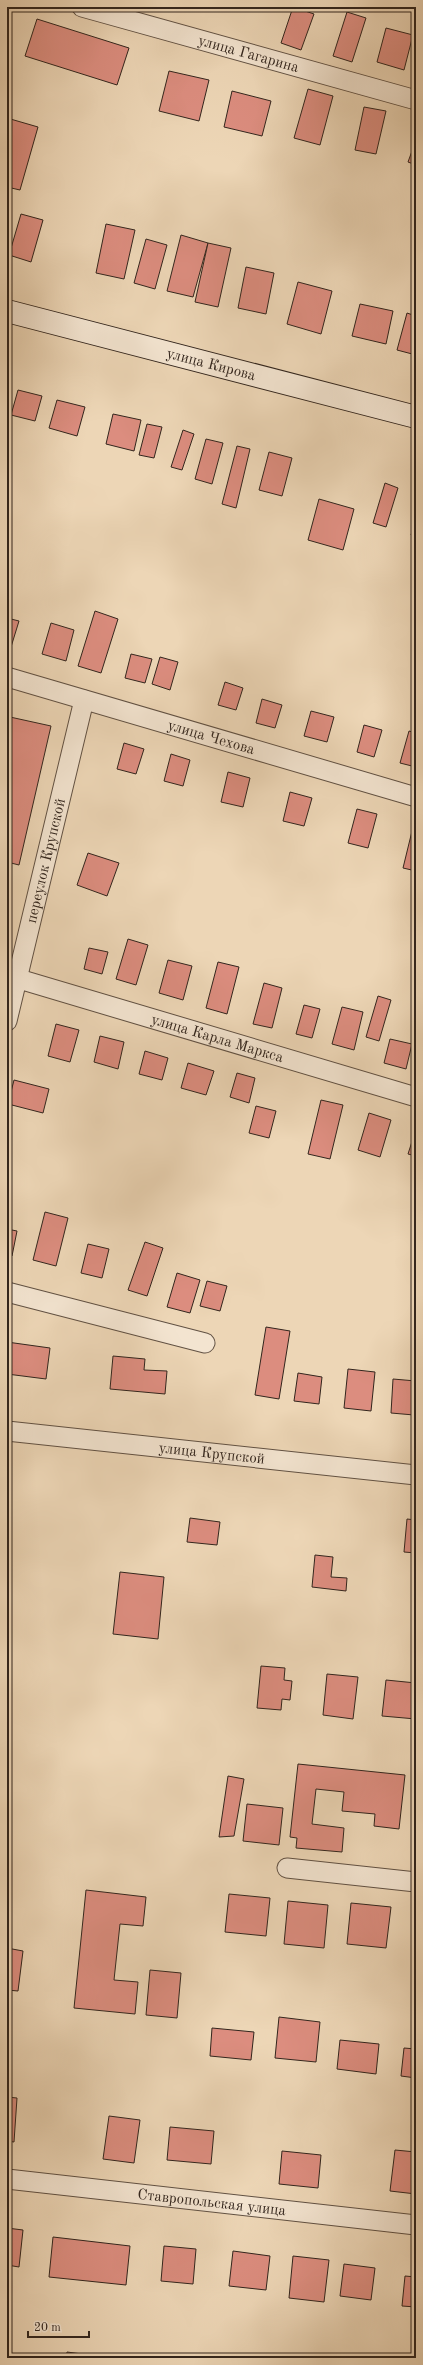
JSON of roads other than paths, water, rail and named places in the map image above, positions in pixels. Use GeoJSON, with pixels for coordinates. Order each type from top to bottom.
{"type":"FeatureCollection","features":[{"type":"Feature","properties":{"kind":"main road","name":"улица Кирова"},"geometry":{"type":"LineString","coordinates":[[7,311],[416,417]]}},
{"type":"Feature","properties":{"kind":"street","name":"улица Гагарина"},"geometry":{"type":"LineString","coordinates":[[82,7],[416,100]]}},
{"type":"Feature","properties":{"kind":"street","name":"улица Чехова"},"geometry":{"type":"LineString","coordinates":[[7,677],[416,797]]}},
{"type":"Feature","properties":{"kind":"street","name":"переулок Крупской"},"geometry":{"type":"LineString","coordinates":[[7,1021],[19,979],[84,700]]}},
{"type":"Feature","properties":{"kind":"street","name":"улица Карла Маркса"},"geometry":{"type":"LineString","coordinates":[[19,979],[416,1097]]}},
{"type":"Feature","properties":{"kind":"street"},"geometry":{"type":"LineString","coordinates":[[7,1292],[205,1343]]}},
{"type":"Feature","properties":{"kind":"street","name":"улица Крупской"},"geometry":{"type":"LineString","coordinates":[[7,1431],[416,1475]]}},
{"type":"Feature","properties":{"kind":"street"},"geometry":{"type":"LineString","coordinates":[[288,1868],[416,1882]]}},
{"type":"Feature","properties":{"kind":"street","name":"Ставропольская улица"},"geometry":{"type":"LineString","coordinates":[[7,2180],[416,2225]]}}]}
